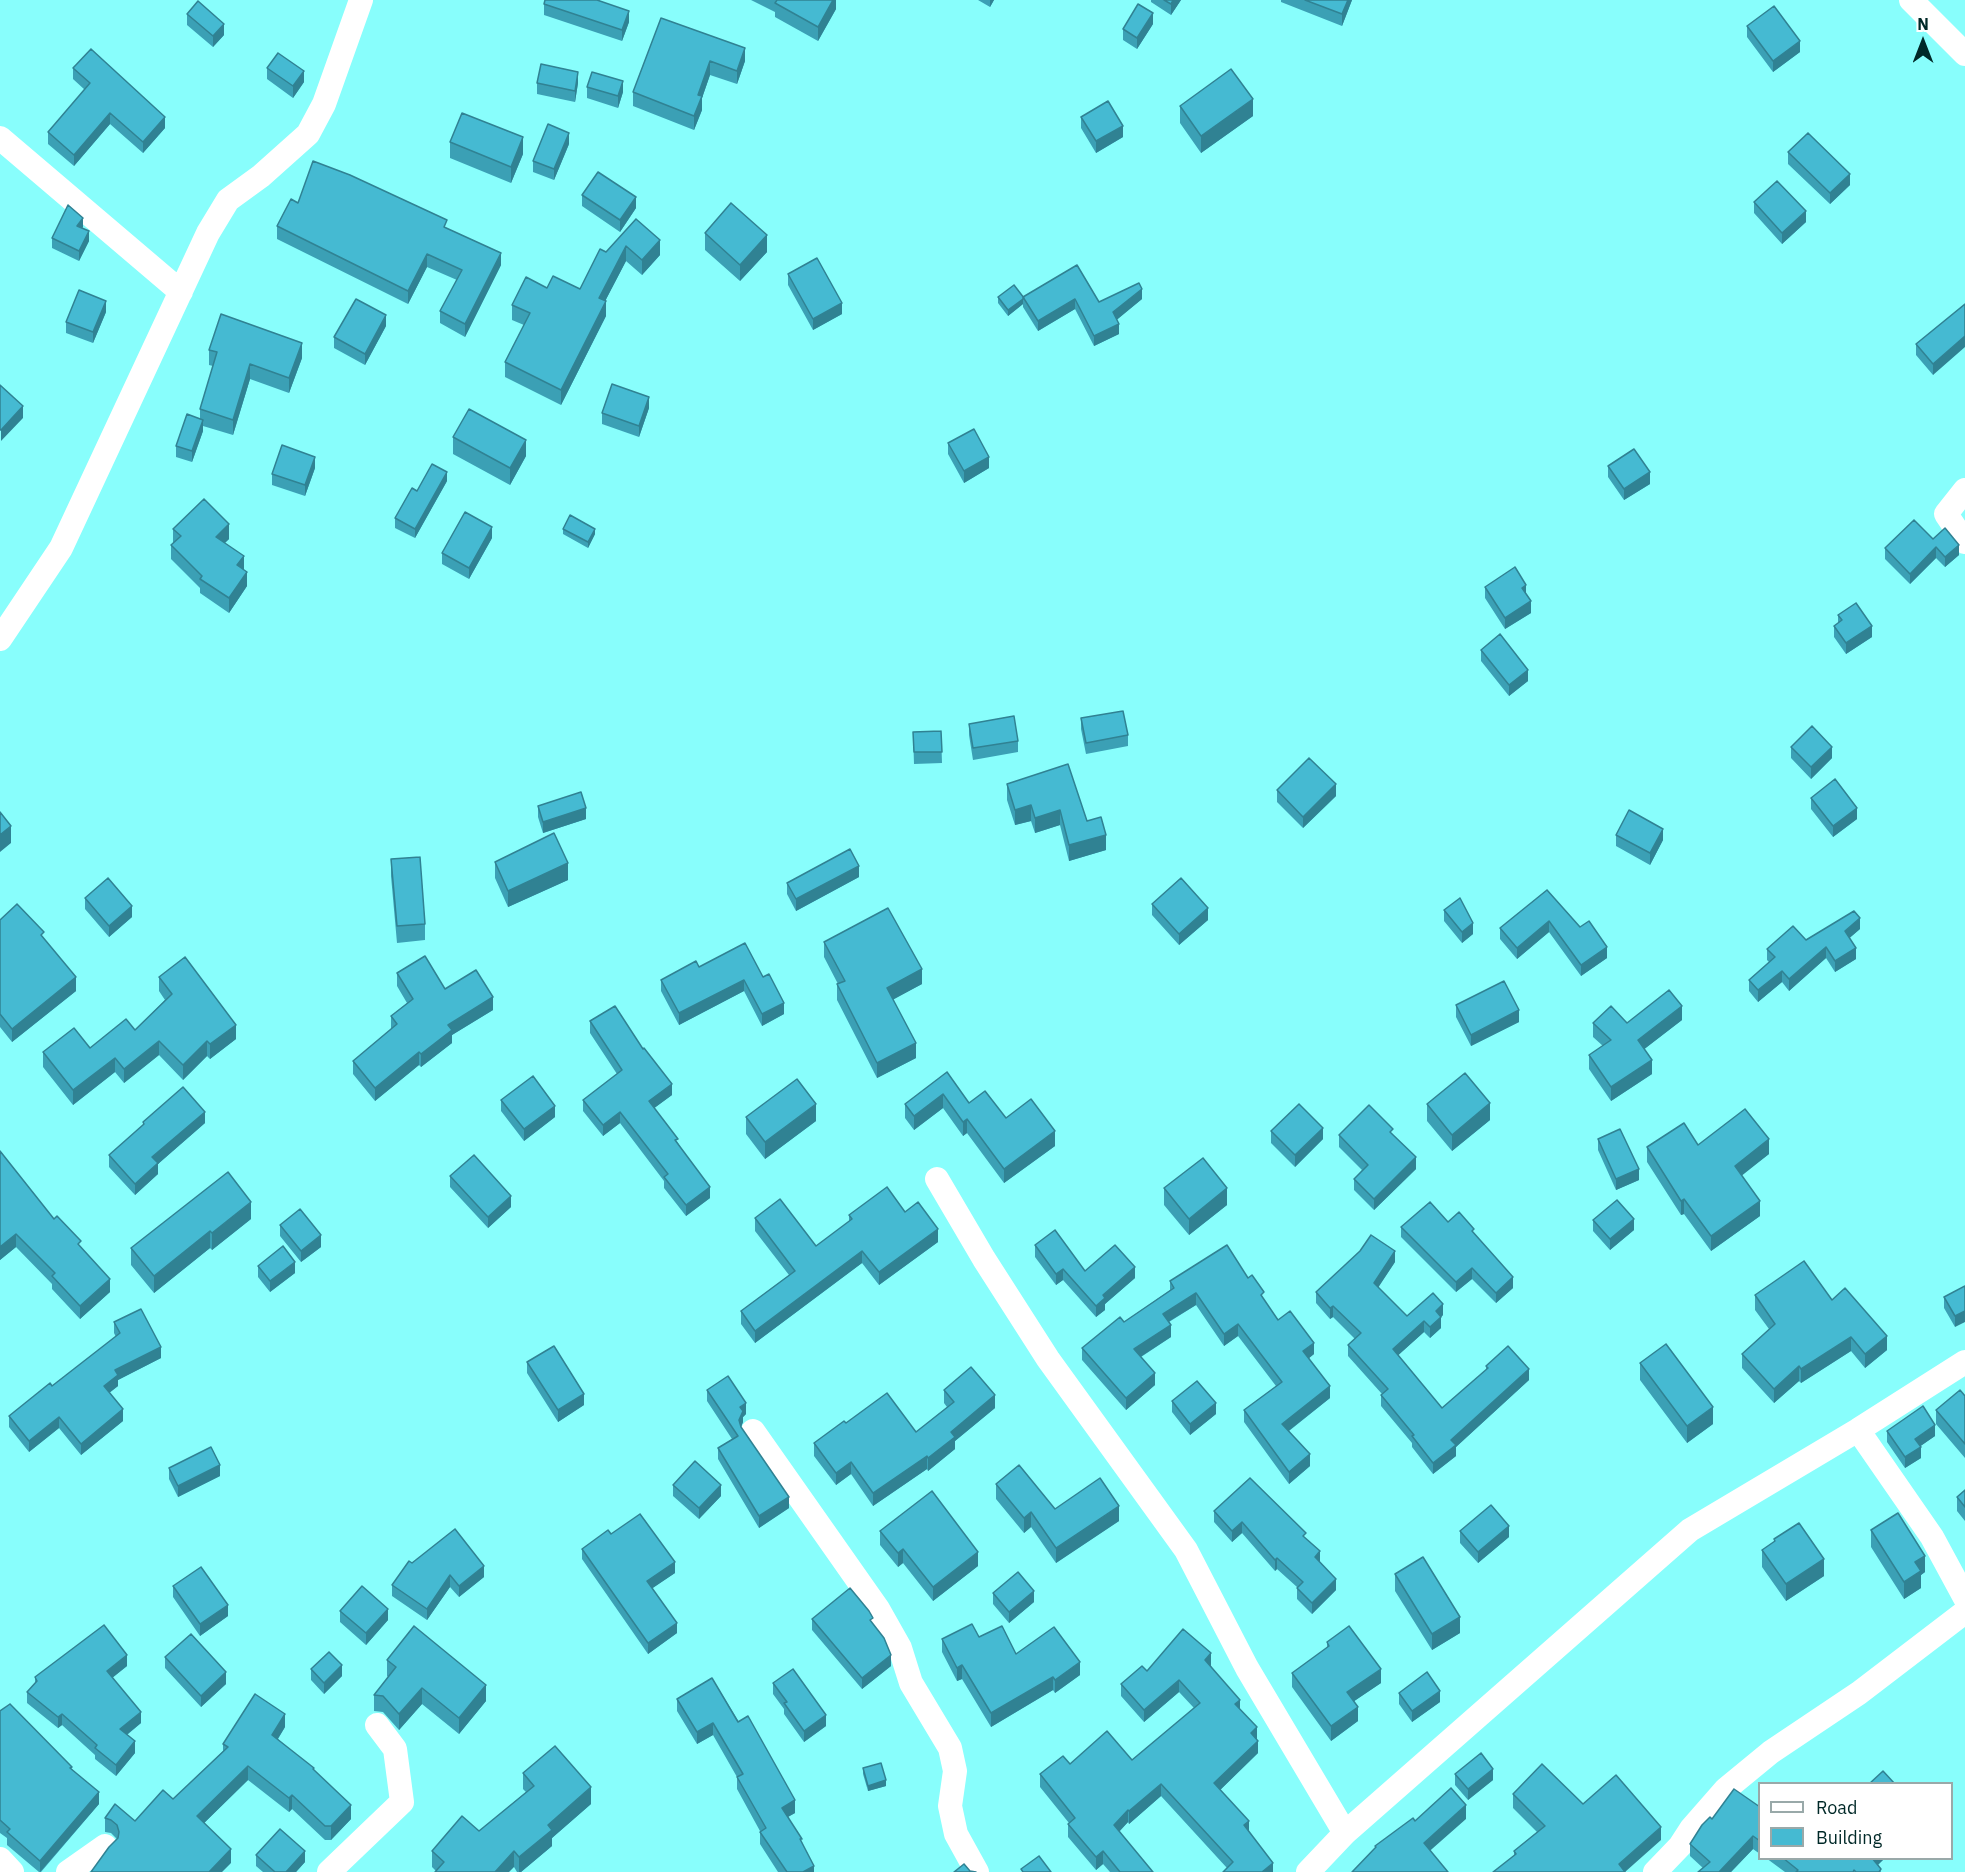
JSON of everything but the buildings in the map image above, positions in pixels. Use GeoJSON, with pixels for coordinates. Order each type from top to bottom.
{"type":"FeatureCollection","features":[{"type":"Feature","properties":{"kind":"street"},"geometry":{"type":"LineString","coordinates":[[0,639],[62,548],[208,232],[228,200],[261,176],[308,134],[324,104],[361,0]]}},
{"type":"Feature","properties":{"kind":"street"},"geometry":{"type":"LineString","coordinates":[[1911,0],[1965,54]]}},
{"type":"Feature","properties":{"kind":"street"},"geometry":{"type":"LineString","coordinates":[[0,138],[181,292]]}},
{"type":"Feature","properties":{"kind":"street"},"geometry":{"type":"LineString","coordinates":[[1965,490],[1946,514],[1965,542]]}},
{"type":"Feature","properties":{"kind":"street"},"geometry":{"type":"LineString","coordinates":[[937,1179],[984,1259],[1048,1359],[1186,1550],[1247,1668],[1346,1833]]}},
{"type":"Feature","properties":{"kind":"street"},"geometry":{"type":"LineString","coordinates":[[1308,1872],[1346,1833],[1690,1530],[1858,1430],[1965,1362]]}},
{"type":"Feature","properties":{"kind":"street"},"geometry":{"type":"LineString","coordinates":[[1858,1430],[1932,1537],[1965,1599]]}},
{"type":"Feature","properties":{"kind":"street"},"geometry":{"type":"LineString","coordinates":[[753,1431],[878,1609],[900,1648],[910,1683],[950,1748],[955,1771],[950,1806],[956,1834],[977,1872]]}},
{"type":"Feature","properties":{"kind":"street"},"geometry":{"type":"LineString","coordinates":[[1655,1872],[1680,1846],[1691,1829],[1726,1789],[1771,1752],[1859,1693],[1965,1612]]}},
{"type":"Feature","properties":{"kind":"street"},"geometry":{"type":"LineString","coordinates":[[329,1872],[402,1802],[395,1749],[377,1725]]}},
{"type":"Feature","properties":{"kind":"street"},"geometry":{"type":"LineString","coordinates":[[68,1872],[105,1846]]}},
{"type":"Feature","properties":{"kind":"street"},"geometry":{"type":"LineString","coordinates":[[0,1859],[12,1872]]}}]}
